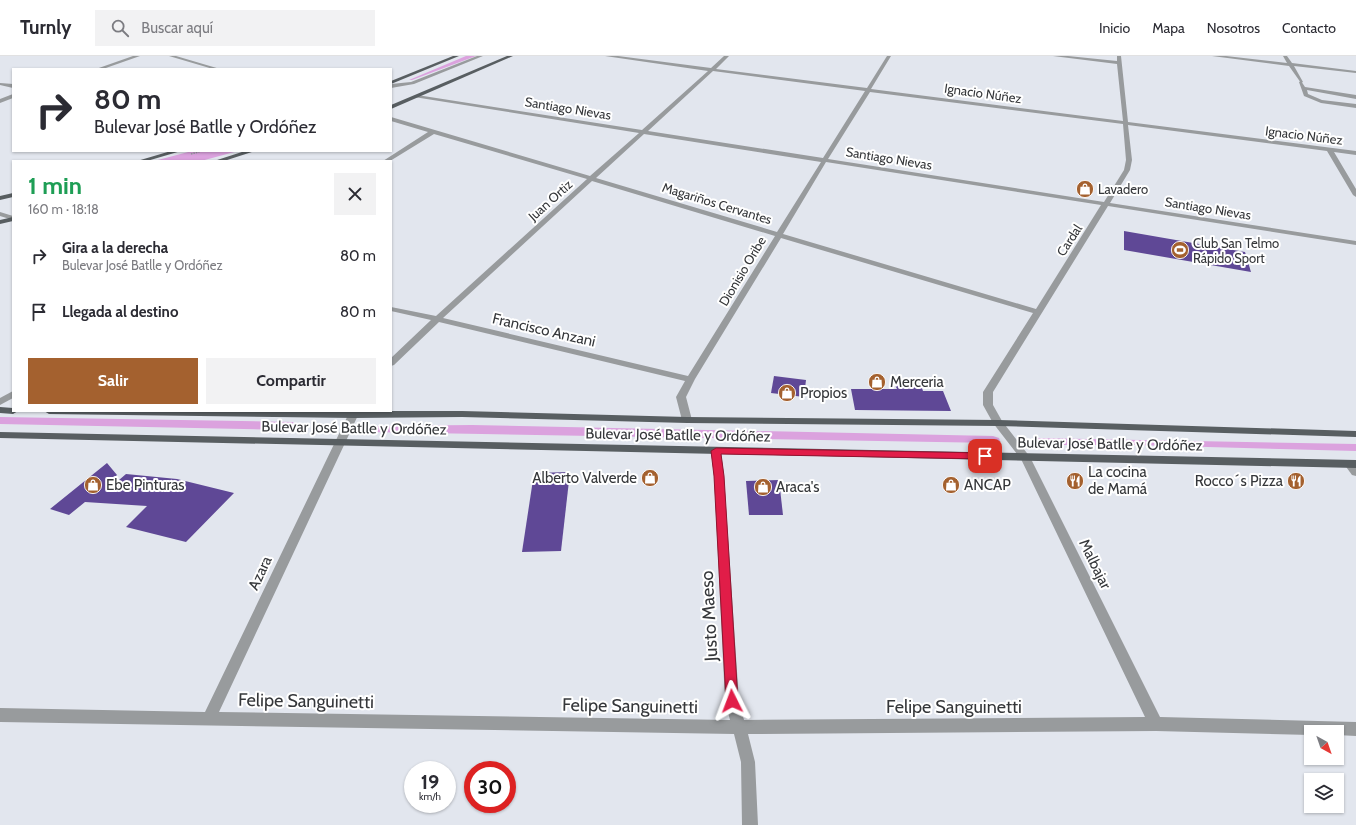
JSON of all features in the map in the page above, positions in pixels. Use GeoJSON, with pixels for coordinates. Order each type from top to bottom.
{"type":"FeatureCollection","features":[{"type":"Feature","properties":{"kind":"main road"},"geometry":{"type":"LineString","coordinates":[[392,84],[457,56]]}},
{"type":"Feature","properties":{"kind":"main road"},"geometry":{"type":"LineString","coordinates":[[392,107],[511,56]]}},
{"type":"Feature","properties":{"kind":"main road"},"geometry":{"type":"LineString","coordinates":[[144,160],[174,152]]}},
{"type":"Feature","properties":{"kind":"main road"},"geometry":{"type":"LineString","coordinates":[[220,160],[248,152]]}},
{"type":"Feature","properties":{"kind":"main road"},"geometry":{"type":"LineString","coordinates":[[0,198],[12,195]]}},
{"type":"Feature","properties":{"kind":"main road"},"geometry":{"type":"LineString","coordinates":[[0,222],[12,218]]}},
{"type":"Feature","properties":{"kind":"main road"},"geometry":{"type":"LineString","coordinates":[[0,410],[12,410]]}},
{"type":"Feature","properties":{"kind":"main road","name":"Bulevar José Batlle y Ordóñez"},"geometry":{"type":"LineString","coordinates":[[202,412],[462,414],[686,420],[998,423],[1356,434]]}},
{"type":"Feature","properties":{"kind":"main road","name":"Bulevar José Batlle y Ordóñez"},"geometry":{"type":"LineString","coordinates":[[0,435],[1025,457],[1354,467]]}},
{"type":"Feature","properties":{"kind":"street"},"geometry":{"type":"LineString","coordinates":[[101,68],[138,56]]}},
{"type":"Feature","properties":{"kind":"street"},"geometry":{"type":"LineString","coordinates":[[170,56],[181,57],[215,68]]}},
{"type":"Feature","properties":{"kind":"street"},"geometry":{"type":"LineString","coordinates":[[392,84],[412,83],[481,56]]}},
{"type":"Feature","properties":{"kind":"street","name":"Ignacio Núñez"},"geometry":{"type":"LineString","coordinates":[[606,56],[1356,153]]}},
{"type":"Feature","properties":{"kind":"street","name":"Juan Ortiz"},"geometry":{"type":"LineString","coordinates":[[392,362],[437,319],[727,56]]}},
{"type":"Feature","properties":{"kind":"street","name":"Dionisio Oribe"},"geometry":{"type":"LineString","coordinates":[[686,420],[681,397],[690,379],[889,56]]}},
{"type":"Feature","properties":{"kind":"street"},"geometry":{"type":"LineString","coordinates":[[1055,56],[1119,60]]}},
{"type":"Feature","properties":{"kind":"street"},"geometry":{"type":"LineString","coordinates":[[1214,56],[1356,72]]}},
{"type":"Feature","properties":{"kind":"street"},"geometry":{"type":"LineString","coordinates":[[1285,56],[1302,85],[1306,95],[1312,98],[1356,106]]}},
{"type":"Feature","properties":{"kind":"street","name":"Cardal"},"geometry":{"type":"LineString","coordinates":[[998,423],[988,405],[988,392],[1127,170],[1129,160],[1119,60]]}},
{"type":"Feature","properties":{"kind":"street"},"geometry":{"type":"LineString","coordinates":[[0,84],[12,86]]}},
{"type":"Feature","properties":{"kind":"street"},"geometry":{"type":"LineString","coordinates":[[1302,85],[1356,97]]}},
{"type":"Feature","properties":{"kind":"street"},"geometry":{"type":"LineString","coordinates":[[0,101],[12,96]]}},
{"type":"Feature","properties":{"kind":"street","name":"Santiago Nievas"},"geometry":{"type":"LineString","coordinates":[[417,97],[644,131],[1106,205],[1356,243]]}},
{"type":"Feature","properties":{"kind":"street","name":"Magariños Cervantes"},"geometry":{"type":"LineString","coordinates":[[392,119],[523,159],[594,178],[1037,312]]}},
{"type":"Feature","properties":{"kind":"street"},"geometry":{"type":"LineString","coordinates":[[388,160],[434,132]]}},
{"type":"Feature","properties":{"kind":"street"},"geometry":{"type":"LineString","coordinates":[[1329,149],[1356,195]]}},
{"type":"Feature","properties":{"kind":"street"},"geometry":{"type":"LineString","coordinates":[[0,214],[12,218]]}},
{"type":"Feature","properties":{"kind":"street","name":"Francisco Anzani"},"geometry":{"type":"LineString","coordinates":[[392,309],[690,379]]}},
{"type":"Feature","properties":{"kind":"street"},"geometry":{"type":"LineString","coordinates":[[0,402],[12,395]]}},
{"type":"Feature","properties":{"kind":"street"},"geometry":{"type":"LineString","coordinates":[[340,442],[355,413]]}},
{"type":"Feature","properties":{"kind":"street","name":"Malbajar"},"geometry":{"type":"LineString","coordinates":[[998,423],[1025,457],[1156,724]]}},
{"type":"Feature","properties":{"kind":"street","name":"Azara"},"geometry":{"type":"LineString","coordinates":[[209,718],[340,442]]}},
{"type":"Feature","properties":{"kind":"street","name":"Justo Maeso"},"geometry":{"type":"LineString","coordinates":[[716,451],[719,476],[732,701],[748,762],[750,825]]}},
{"type":"Feature","properties":{"kind":"street","name":"Felipe Sanguinetti"},"geometry":{"type":"LineString","coordinates":[[0,715],[738,727],[1156,724],[1356,729]]}},
{"type":"Feature","properties":{"kind":"shaded area"},"geometry":{"type":"Polygon","coordinates":[[[466,56],[476,56],[409,80],[466,56]]]}},
{"type":"Feature","properties":{"kind":"shaded area"},"geometry":{"type":"Polygon","coordinates":[[[188,152],[234,152],[205,160],[158,160],[188,152]]]}},
{"type":"Feature","properties":{"kind":"shaded area"},"geometry":{"type":"Polygon","coordinates":[[[0,417],[293,422],[295,425],[286,430],[0,424],[0,417]]]}},
{"type":"Feature","properties":{"kind":"shaded area"},"geometry":{"type":"Polygon","coordinates":[[[472,425],[993,436],[999,438],[1000,441],[995,443],[369,432],[367,430],[369,426],[472,425]]]}},
{"type":"Feature","properties":{"kind":"shaded area"},"geometry":{"type":"Polygon","coordinates":[[[1035,438],[1356,444],[1356,451],[1134,445],[1039,445],[1032,442],[1035,438]]]}},
{"type":"Feature","properties":{"kind":"building","name":"Club San Telmo Rápido Sport"},"geometry":{"type":"Polygon","coordinates":[[[1124,231],[1245,252],[1251,272],[1124,250],[1124,231]]]}},
{"type":"Feature","properties":{"kind":"building"},"geometry":{"type":"Polygon","coordinates":[[[774,376],[806,380],[804,397],[771,393],[774,376]]]}},
{"type":"Feature","properties":{"kind":"building"},"geometry":{"type":"Polygon","coordinates":[[[895,385],[921,385],[923,391],[943,391],[951,411],[855,410],[851,389],[897,389],[895,385]]]}},
{"type":"Feature","properties":{"kind":"building"},"geometry":{"type":"Polygon","coordinates":[[[107,463],[117,475],[107,484],[112,486],[126,474],[177,479],[234,493],[186,542],[126,527],[147,506],[85,502],[69,515],[50,509],[107,463]]]}},
{"type":"Feature","properties":{"kind":"building"},"geometry":{"type":"Polygon","coordinates":[[[570,472],[561,551],[522,552],[534,473],[570,472]]]}},
{"type":"Feature","properties":{"kind":"building"},"geometry":{"type":"Polygon","coordinates":[[[779,480],[783,515],[749,515],[746,481],[779,480]]]}},
{"type":"Feature","properties":{"kind":"place","name":"Lavadero"},"geometry":{"type":"Point","coordinates":[1085,189]}},
{"type":"Feature","properties":{"kind":"place","name":"Club San Telmo Rápido Sport"},"geometry":{"type":"Point","coordinates":[1180,250]}},
{"type":"Feature","properties":{"kind":"place","name":"Merceria"},"geometry":{"type":"Point","coordinates":[877,382]}},
{"type":"Feature","properties":{"kind":"place","name":"Propios"},"geometry":{"type":"Point","coordinates":[787,393]}},
{"type":"Feature","properties":{"kind":"place","name":"Alberto Valverde"},"geometry":{"type":"Point","coordinates":[650,478]}},
{"type":"Feature","properties":{"kind":"place","name":"La cocina de Mamá"},"geometry":{"type":"Point","coordinates":[1075,481]}},
{"type":"Feature","properties":{"kind":"place","name":"Rocco´s Pizza"},"geometry":{"type":"Point","coordinates":[1296,481]}},
{"type":"Feature","properties":{"kind":"place","name":"Ebe Pinturas"},"geometry":{"type":"Point","coordinates":[93,485]}},
{"type":"Feature","properties":{"kind":"place","name":"ANCAP"},"geometry":{"type":"Point","coordinates":[951,485]}},
{"type":"Feature","properties":{"kind":"place","name":"Araca's"},"geometry":{"type":"Point","coordinates":[763,487]}},
{"type":"Feature","properties":{"kind":"route"},"geometry":{"type":"LineString","coordinates":[[732,701],[719,476],[716,451],[985,456]]}}]}
